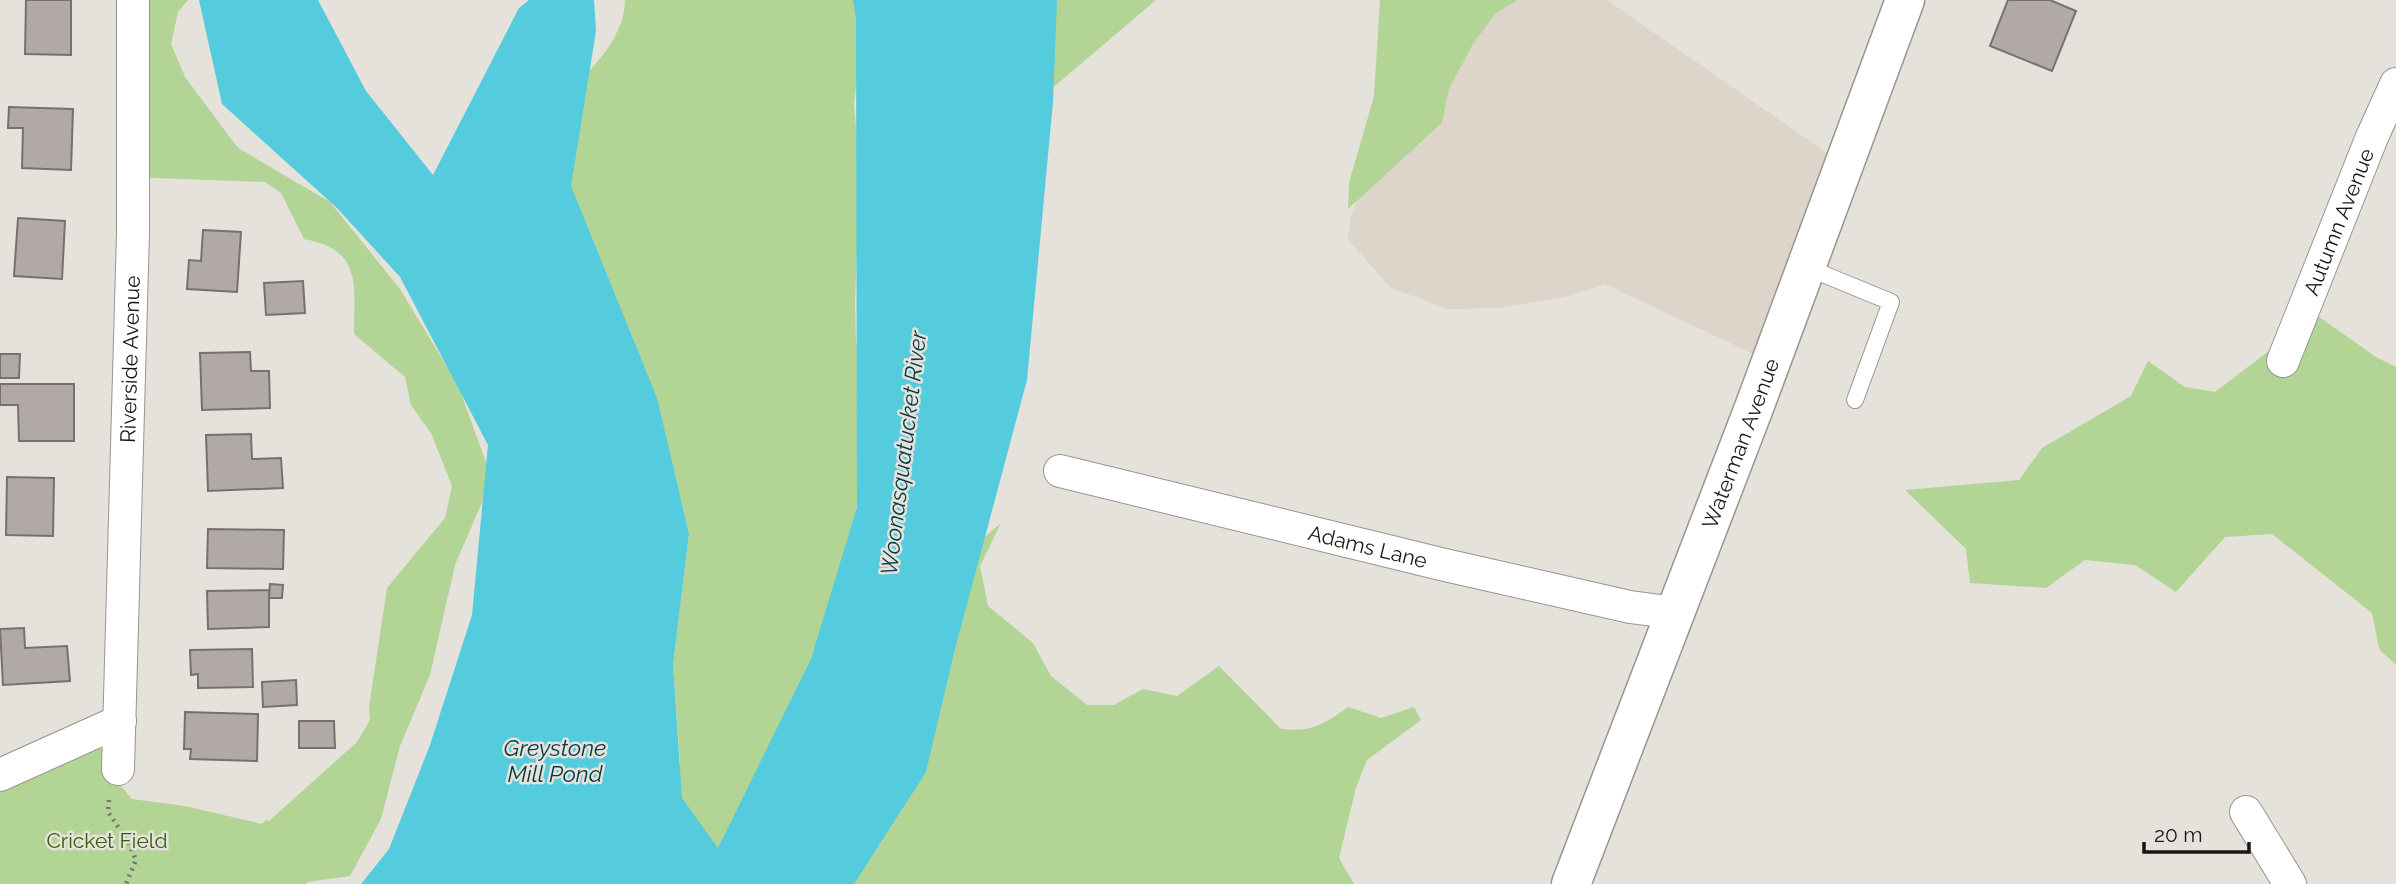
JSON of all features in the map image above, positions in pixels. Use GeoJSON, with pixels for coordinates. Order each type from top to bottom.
{"type":"FeatureCollection","features":[{"type":"Feature","properties":{"kind":"main road","name":"Waterman Avenue"},"geometry":{"type":"LineString","coordinates":[[1570,884],[1676,613],[1905,0]]}},
{"type":"Feature","properties":{"kind":"street","name":"Riverside Avenue"},"geometry":{"type":"LineString","coordinates":[[118,769],[133,232],[133,0]]}},
{"type":"Feature","properties":{"kind":"street","name":"Autumn Avenue"},"geometry":{"type":"LineString","coordinates":[[2283,361],[2372,137],[2396,84]]}},
{"type":"Feature","properties":{"kind":"street","name":"Adams Lane"},"geometry":{"type":"LineString","coordinates":[[1060,471],[1445,565],[1630,607],[1676,613]]}},
{"type":"Feature","properties":{"kind":"street"},"geometry":{"type":"LineString","coordinates":[[0,775],[120,721]]}},
{"type":"Feature","properties":{"kind":"street"},"geometry":{"type":"LineString","coordinates":[[2246,812],[2290,884]]}},
{"type":"Feature","properties":{"kind":"lane"},"geometry":{"type":"LineString","coordinates":[[1806,267],[1891,302],[1855,400]]}},
{"type":"Feature","properties":{"kind":"path"},"geometry":{"type":"LineString","coordinates":[[118,769],[109,796],[108,812],[129,842],[135,860],[126,884]]}},
{"type":"Feature","properties":{"kind":"shaded area"},"geometry":{"type":"Polygon","coordinates":[[[1517,0],[1607,0],[1850,169],[1770,362],[1605,284],[1565,297],[1499,308],[1447,309],[1391,288],[1348,240],[1351,215],[1358,199],[1442,124],[1449,89],[1473,44],[1495,14],[1517,0]]]}},
{"type":"Feature","properties":{"kind":"green space","name":"Cricket Field"},"geometry":{"type":"Polygon","coordinates":[[[124,0],[188,0],[178,12],[171,44],[185,77],[238,148],[330,202],[400,289],[458,385],[492,479],[455,565],[430,675],[400,746],[381,819],[350,876],[307,884],[0,884],[0,769],[96,748],[110,750],[112,776],[132,799],[185,806],[262,824],[266,820],[269,821],[357,742],[370,720],[369,707],[387,588],[445,518],[452,486],[431,433],[411,405],[405,377],[354,334],[354,285],[346,261],[323,244],[304,239],[281,193],[265,182],[129,177],[124,0]]]}},
{"type":"Feature","properties":{"kind":"green space"},"geometry":{"type":"Polygon","coordinates":[[[625,0],[865,0],[854,105],[860,172],[856,342],[868,405],[861,491],[810,684],[727,860],[680,810],[680,763],[673,665],[689,534],[657,401],[563,277],[552,109],[609,46],[618,31],[625,0]]]}},
{"type":"Feature","properties":{"kind":"green space"},"geometry":{"type":"Polygon","coordinates":[[[1008,0],[1156,0],[1003,130],[1008,0]]]}},
{"type":"Feature","properties":{"kind":"green space"},"geometry":{"type":"Polygon","coordinates":[[[1380,0],[1517,0],[1495,14],[1473,44],[1449,89],[1442,123],[1348,209],[1349,183],[1374,96],[1380,0]]]}},
{"type":"Feature","properties":{"kind":"green space"},"geometry":{"type":"Polygon","coordinates":[[[2302,305],[2376,357],[2396,367],[2396,665],[2379,649],[2372,613],[2272,534],[2225,537],[2176,592],[2135,565],[2085,560],[2046,588],[1970,583],[1966,549],[1905,490],[2019,480],[2042,448],[2131,396],[2148,361],[2185,387],[2215,392],[2286,338],[2302,305]]]}},
{"type":"Feature","properties":{"kind":"green space"},"geometry":{"type":"Polygon","coordinates":[[[1001,523],[980,566],[988,606],[1033,643],[1051,676],[1087,705],[1114,705],[1143,689],[1177,696],[1219,666],[1281,729],[1317,726],[1348,707],[1381,718],[1414,707],[1421,720],[1367,760],[1356,788],[1339,858],[1354,884],[849,884],[958,559],[1001,523]]]}},
{"type":"Feature","properties":{"kind":"water","name":"Greystone Mill Pond"},"geometry":{"type":"Polygon","coordinates":[[[199,0],[318,0],[366,91],[433,175],[519,8],[529,0],[594,0],[596,31],[571,186],[657,398],[689,534],[673,665],[682,798],[718,848],[811,659],[857,507],[856,20],[853,0],[1057,0],[1053,102],[1027,380],[955,649],[926,772],[854,884],[361,884],[389,849],[430,745],[472,615],[488,445],[400,277],[337,208],[222,104],[199,0]]]}},
{"type":"Feature","properties":{"kind":"building"},"geometry":{"type":"Polygon","coordinates":[[[26,0],[71,0],[71,55],[25,54],[26,0]]]}},
{"type":"Feature","properties":{"kind":"building"},"geometry":{"type":"Polygon","coordinates":[[[2008,0],[2050,0],[2076,11],[2052,71],[1990,46],[2008,0]]]}},
{"type":"Feature","properties":{"kind":"building"},"geometry":{"type":"Polygon","coordinates":[[[9,107],[73,109],[71,170],[22,168],[23,128],[8,128],[9,107]]]}},
{"type":"Feature","properties":{"kind":"building"},"geometry":{"type":"Polygon","coordinates":[[[18,218],[65,221],[62,279],[14,276],[18,218]]]}},
{"type":"Feature","properties":{"kind":"building"},"geometry":{"type":"Polygon","coordinates":[[[203,230],[241,232],[237,292],[187,289],[189,260],[201,261],[203,230]]]}},
{"type":"Feature","properties":{"kind":"building"},"geometry":{"type":"Polygon","coordinates":[[[303,281],[305,313],[266,315],[264,283],[303,281]]]}},
{"type":"Feature","properties":{"kind":"building"},"geometry":{"type":"Polygon","coordinates":[[[250,352],[251,371],[269,371],[270,408],[202,410],[200,353],[250,352]]]}},
{"type":"Feature","properties":{"kind":"building"},"geometry":{"type":"Polygon","coordinates":[[[0,354],[20,354],[19,378],[0,378],[0,354]]]}},
{"type":"Feature","properties":{"kind":"building"},"geometry":{"type":"Polygon","coordinates":[[[0,384],[74,384],[74,441],[19,441],[18,405],[0,405],[0,384]]]}},
{"type":"Feature","properties":{"kind":"building"},"geometry":{"type":"Polygon","coordinates":[[[251,434],[252,459],[281,458],[283,488],[208,491],[206,435],[251,434]]]}},
{"type":"Feature","properties":{"kind":"building"},"geometry":{"type":"Polygon","coordinates":[[[7,477],[54,478],[53,536],[6,535],[7,477]]]}},
{"type":"Feature","properties":{"kind":"building"},"geometry":{"type":"Polygon","coordinates":[[[208,529],[284,530],[283,569],[207,568],[208,529]]]}},
{"type":"Feature","properties":{"kind":"building"},"geometry":{"type":"Polygon","coordinates":[[[270,584],[283,585],[282,598],[269,598],[270,584]]]}},
{"type":"Feature","properties":{"kind":"building"},"geometry":{"type":"Polygon","coordinates":[[[269,590],[269,627],[208,629],[207,591],[269,590]]]}},
{"type":"Feature","properties":{"kind":"building"},"geometry":{"type":"Polygon","coordinates":[[[24,628],[25,648],[67,646],[70,681],[3,685],[0,629],[24,628]]]}},
{"type":"Feature","properties":{"kind":"building"},"geometry":{"type":"Polygon","coordinates":[[[252,649],[253,687],[198,688],[198,674],[191,675],[190,650],[252,649]]]}},
{"type":"Feature","properties":{"kind":"building"},"geometry":{"type":"Polygon","coordinates":[[[296,680],[297,705],[263,707],[262,682],[296,680]]]}},
{"type":"Feature","properties":{"kind":"building"},"geometry":{"type":"Polygon","coordinates":[[[185,712],[258,714],[257,761],[190,759],[191,749],[184,749],[185,712]]]}},
{"type":"Feature","properties":{"kind":"building"},"geometry":{"type":"Polygon","coordinates":[[[299,721],[334,721],[335,748],[299,748],[299,721]]]}},
{"type":"Feature","properties":{"kind":"water label","name":"Woonasquatucket River"},"geometry":{"type":"Point","coordinates":[903,453]}}]}
